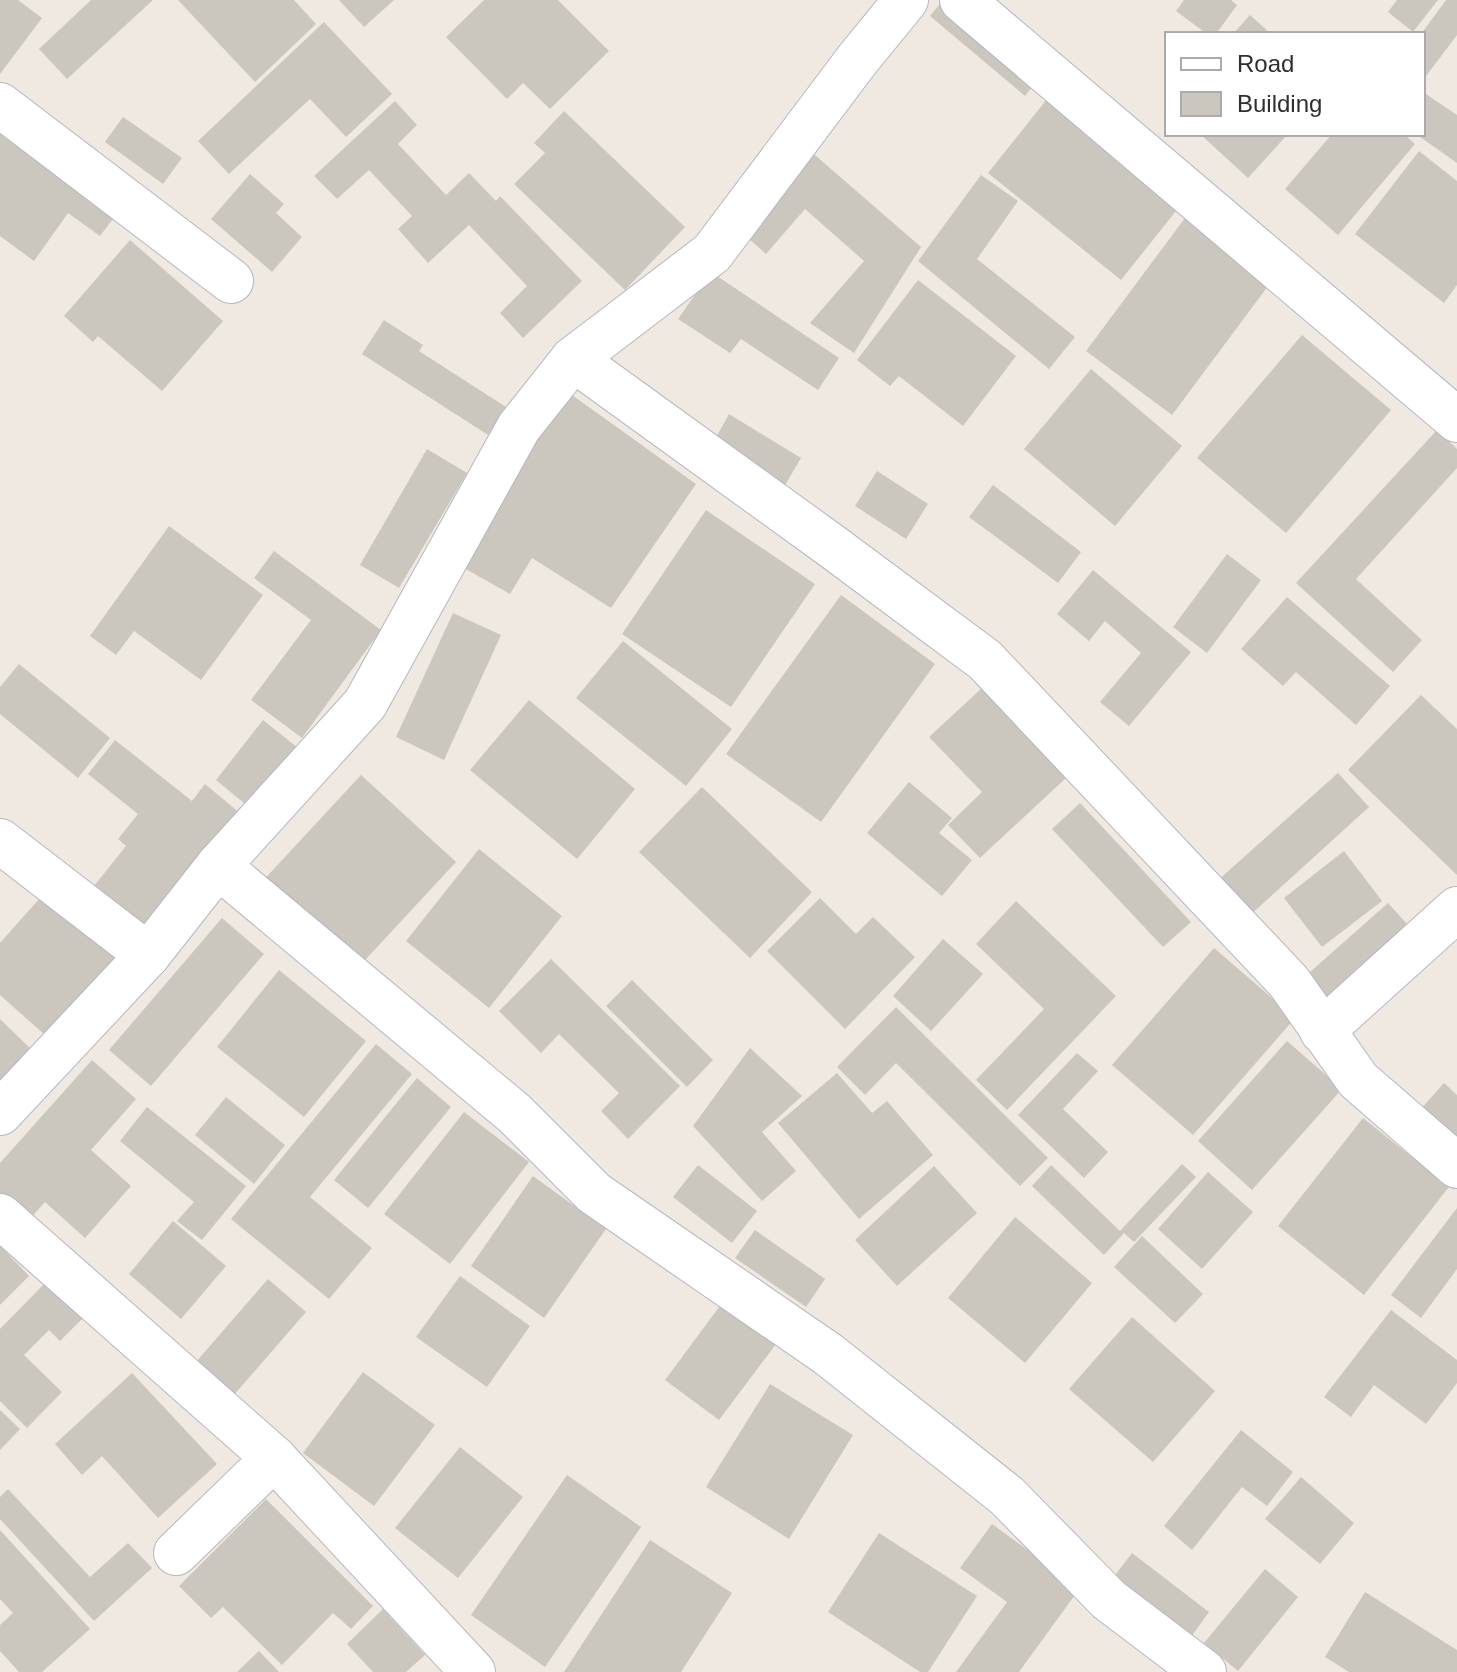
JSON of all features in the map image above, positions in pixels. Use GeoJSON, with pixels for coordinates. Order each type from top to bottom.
{"type":"FeatureCollection","features":[{"type":"Feature","properties":{"kind":"street"},"geometry":{"type":"LineString","coordinates":[[0,1113],[148,955],[218,866],[365,704],[519,427],[573,359],[712,253],[906,0]]}},
{"type":"Feature","properties":{"kind":"street"},"geometry":{"type":"LineString","coordinates":[[962,0],[1457,420]]}},
{"type":"Feature","properties":{"kind":"street"},"geometry":{"type":"LineString","coordinates":[[0,105],[231,281]]}},
{"type":"Feature","properties":{"kind":"street"},"geometry":{"type":"LineString","coordinates":[[573,359],[985,660],[1289,982],[1358,1080],[1457,1166]]}},
{"type":"Feature","properties":{"kind":"street"},"geometry":{"type":"LineString","coordinates":[[0,841],[148,955]]}},
{"type":"Feature","properties":{"kind":"street"},"geometry":{"type":"LineString","coordinates":[[218,866],[514,1113],[594,1193],[677,1247],[840,1363],[1007,1496],[1109,1600],[1204,1672]]}},
{"type":"Feature","properties":{"kind":"street"},"geometry":{"type":"LineString","coordinates":[[1322,1031],[1457,909]]}},
{"type":"Feature","properties":{"kind":"street"},"geometry":{"type":"LineString","coordinates":[[0,1216],[274,1458],[473,1672]]}},
{"type":"Feature","properties":{"kind":"street"},"geometry":{"type":"LineString","coordinates":[[176,1553],[274,1458]]}},
{"type":"Feature","properties":{"kind":"building"},"geometry":{"type":"Polygon","coordinates":[[[0,0],[18,0],[42,18],[0,74],[0,0]]]}},
{"type":"Feature","properties":{"kind":"building"},"geometry":{"type":"Polygon","coordinates":[[[91,0],[153,0],[67,79],[39,49],[91,0]]]}},
{"type":"Feature","properties":{"kind":"building"},"geometry":{"type":"Polygon","coordinates":[[[178,0],[294,0],[316,24],[255,82],[178,0]]]}},
{"type":"Feature","properties":{"kind":"building"},"geometry":{"type":"Polygon","coordinates":[[[339,0],[394,0],[364,27],[339,0]]]}},
{"type":"Feature","properties":{"kind":"building"},"geometry":{"type":"Polygon","coordinates":[[[484,0],[558,0],[609,51],[550,109],[523,83],[507,99],[446,37],[484,0]]]}},
{"type":"Feature","properties":{"kind":"building"},"geometry":{"type":"Polygon","coordinates":[[[943,0],[1041,76],[1025,96],[930,16],[943,0]]]}},
{"type":"Feature","properties":{"kind":"building"},"geometry":{"type":"Polygon","coordinates":[[[1184,0],[1231,0],[1237,5],[1217,32],[1204,32],[1176,11],[1184,0]]]}},
{"type":"Feature","properties":{"kind":"building"},"geometry":{"type":"Polygon","coordinates":[[[1397,0],[1438,0],[1413,32],[1388,12],[1397,0]]]}},
{"type":"Feature","properties":{"kind":"building"},"geometry":{"type":"Polygon","coordinates":[[[1446,0],[1457,0],[1457,35],[1425,77],[1425,32],[1422,32],[1446,0]]]}},
{"type":"Feature","properties":{"kind":"building"},"geometry":{"type":"Polygon","coordinates":[[[1250,15],[1269,32],[1235,32],[1250,15]]]}},
{"type":"Feature","properties":{"kind":"building"},"geometry":{"type":"Polygon","coordinates":[[[324,22],[392,94],[346,137],[310,99],[229,174],[198,141],[324,22]]]}},
{"type":"Feature","properties":{"kind":"building"},"geometry":{"type":"Polygon","coordinates":[[[1425,93],[1457,115],[1457,163],[1419,136],[1425,136],[1425,93]]]}},
{"type":"Feature","properties":{"kind":"building"},"geometry":{"type":"Polygon","coordinates":[[[1051,94],[1184,201],[1121,280],[988,173],[1051,94]]]}},
{"type":"Feature","properties":{"kind":"building"},"geometry":{"type":"Polygon","coordinates":[[[395,101],[417,125],[398,144],[446,195],[469,173],[496,201],[500,196],[582,281],[523,338],[500,313],[527,286],[469,225],[428,263],[398,229],[412,216],[369,170],[337,199],[314,176],[395,101]]]}},
{"type":"Feature","properties":{"kind":"building"},"geometry":{"type":"Polygon","coordinates":[[[564,111],[685,227],[625,290],[514,184],[545,153],[534,143],[564,111]]]}},
{"type":"Feature","properties":{"kind":"building"},"geometry":{"type":"Polygon","coordinates":[[[123,117],[182,158],[163,184],[105,142],[123,117]]]}},
{"type":"Feature","properties":{"kind":"building"},"geometry":{"type":"Polygon","coordinates":[[[0,134],[56,173],[125,203],[100,236],[68,213],[34,261],[0,236],[0,134]]]}},
{"type":"Feature","properties":{"kind":"building"},"geometry":{"type":"Polygon","coordinates":[[[1202,136],[1286,136],[1248,178],[1202,136]]]}},
{"type":"Feature","properties":{"kind":"building"},"geometry":{"type":"Polygon","coordinates":[[[1330,136],[1406,136],[1415,144],[1338,235],[1285,189],[1330,136]]]}},
{"type":"Feature","properties":{"kind":"building"},"geometry":{"type":"Polygon","coordinates":[[[808,149],[921,247],[854,353],[810,323],[864,261],[805,209],[766,254],[738,229],[808,149]]]}},
{"type":"Feature","properties":{"kind":"building"},"geometry":{"type":"Polygon","coordinates":[[[1419,151],[1457,181],[1457,285],[1444,303],[1355,234],[1419,151]]]}},
{"type":"Feature","properties":{"kind":"building"},"geometry":{"type":"Polygon","coordinates":[[[250,174],[284,204],[276,213],[302,237],[272,272],[211,219],[250,174]]]}},
{"type":"Feature","properties":{"kind":"building"},"geometry":{"type":"Polygon","coordinates":[[[981,175],[1018,201],[977,259],[1075,337],[1049,369],[918,261],[981,175]]]}},
{"type":"Feature","properties":{"kind":"building"},"geometry":{"type":"Polygon","coordinates":[[[1188,214],[1274,278],[1172,415],[1086,351],[1188,214]]]}},
{"type":"Feature","properties":{"kind":"building"},"geometry":{"type":"Polygon","coordinates":[[[130,240],[223,321],[162,391],[98,336],[93,342],[64,316],[130,240]]]}},
{"type":"Feature","properties":{"kind":"building"},"geometry":{"type":"Polygon","coordinates":[[[711,272],[839,358],[818,390],[741,339],[730,353],[678,319],[711,272]]]}},
{"type":"Feature","properties":{"kind":"building"},"geometry":{"type":"Polygon","coordinates":[[[918,280],[1016,356],[963,426],[899,376],[890,386],[857,360],[918,280]]]}},
{"type":"Feature","properties":{"kind":"building"},"geometry":{"type":"Polygon","coordinates":[[[384,320],[423,345],[419,351],[506,407],[488,435],[362,354],[384,320]]]}},
{"type":"Feature","properties":{"kind":"building"},"geometry":{"type":"Polygon","coordinates":[[[1302,335],[1391,410],[1286,533],[1197,458],[1302,335]]]}},
{"type":"Feature","properties":{"kind":"building"},"geometry":{"type":"Polygon","coordinates":[[[1091,369],[1182,446],[1115,526],[1024,449],[1091,369]]]}},
{"type":"Feature","properties":{"kind":"building"},"geometry":{"type":"Polygon","coordinates":[[[565,390],[696,484],[611,608],[532,558],[510,594],[464,568],[565,390]]]}},
{"type":"Feature","properties":{"kind":"building"},"geometry":{"type":"Polygon","coordinates":[[[729,414],[801,458],[781,492],[709,450],[729,414]]]}},
{"type":"Feature","properties":{"kind":"building"},"geometry":{"type":"Polygon","coordinates":[[[1437,430],[1457,449],[1457,468],[1356,579],[1422,640],[1393,672],[1296,583],[1437,430]]]}},
{"type":"Feature","properties":{"kind":"building"},"geometry":{"type":"Polygon","coordinates":[[[427,449],[467,473],[399,588],[360,565],[427,449]]]}},
{"type":"Feature","properties":{"kind":"building"},"geometry":{"type":"Polygon","coordinates":[[[877,471],[928,504],[906,539],[855,506],[877,471]]]}},
{"type":"Feature","properties":{"kind":"building"},"geometry":{"type":"Polygon","coordinates":[[[993,485],[1081,552],[1058,583],[969,517],[993,485]]]}},
{"type":"Feature","properties":{"kind":"building"},"geometry":{"type":"Polygon","coordinates":[[[706,510],[815,584],[731,707],[622,634],[706,510]]]}},
{"type":"Feature","properties":{"kind":"building"},"geometry":{"type":"Polygon","coordinates":[[[169,526],[263,595],[201,680],[134,631],[116,655],[90,636],[169,526]]]}},
{"type":"Feature","properties":{"kind":"building"},"geometry":{"type":"Polygon","coordinates":[[[274,551],[381,630],[302,738],[251,700],[311,620],[254,578],[274,551]]]}},
{"type":"Feature","properties":{"kind":"building"},"geometry":{"type":"Polygon","coordinates":[[[1227,554],[1261,580],[1207,653],[1173,627],[1227,554]]]}},
{"type":"Feature","properties":{"kind":"building"},"geometry":{"type":"Polygon","coordinates":[[[1093,570],[1191,652],[1129,726],[1100,702],[1141,653],[1105,621],[1089,641],[1057,614],[1093,570]]]}},
{"type":"Feature","properties":{"kind":"building"},"geometry":{"type":"Polygon","coordinates":[[[841,595],[935,664],[821,822],[726,754],[841,595]]]}},
{"type":"Feature","properties":{"kind":"building"},"geometry":{"type":"Polygon","coordinates":[[[1287,597],[1390,686],[1356,725],[1296,672],[1283,686],[1241,649],[1287,597]]]}},
{"type":"Feature","properties":{"kind":"building"},"geometry":{"type":"Polygon","coordinates":[[[453,613],[501,635],[444,760],[396,737],[453,613]]]}},
{"type":"Feature","properties":{"kind":"building"},"geometry":{"type":"Polygon","coordinates":[[[623,641],[732,729],[686,786],[576,698],[623,641]]]}},
{"type":"Feature","properties":{"kind":"building"},"geometry":{"type":"Polygon","coordinates":[[[19,664],[110,738],[78,778],[0,714],[0,687],[19,664]]]}},
{"type":"Feature","properties":{"kind":"building"},"geometry":{"type":"Polygon","coordinates":[[[983,687],[1067,777],[980,858],[948,825],[982,792],[929,737],[983,687]]]}},
{"type":"Feature","properties":{"kind":"building"},"geometry":{"type":"Polygon","coordinates":[[[1421,695],[1457,729],[1457,875],[1348,770],[1421,695]]]}},
{"type":"Feature","properties":{"kind":"building"},"geometry":{"type":"Polygon","coordinates":[[[529,700],[635,789],[577,859],[470,770],[529,700]]]}},
{"type":"Feature","properties":{"kind":"building"},"geometry":{"type":"Polygon","coordinates":[[[263,720],[298,748],[250,808],[216,780],[263,720]]]}},
{"type":"Feature","properties":{"kind":"building"},"geometry":{"type":"Polygon","coordinates":[[[115,740],[192,801],[205,784],[241,814],[145,934],[90,891],[126,846],[118,839],[138,814],[88,774],[115,740]]]}},
{"type":"Feature","properties":{"kind":"building"},"geometry":{"type":"Polygon","coordinates":[[[1338,773],[1369,807],[1248,917],[1216,882],[1338,773]]]}},
{"type":"Feature","properties":{"kind":"building"},"geometry":{"type":"Polygon","coordinates":[[[361,775],[456,862],[354,972],[259,885],[361,775]]]}},
{"type":"Feature","properties":{"kind":"building"},"geometry":{"type":"Polygon","coordinates":[[[909,782],[952,818],[939,833],[972,860],[942,896],[867,833],[909,782]]]}},
{"type":"Feature","properties":{"kind":"building"},"geometry":{"type":"Polygon","coordinates":[[[702,787],[812,892],[750,958],[639,852],[702,787]]]}},
{"type":"Feature","properties":{"kind":"building"},"geometry":{"type":"Polygon","coordinates":[[[1080,803],[1191,922],[1163,947],[1052,829],[1080,803]]]}},
{"type":"Feature","properties":{"kind":"building"},"geometry":{"type":"Polygon","coordinates":[[[479,849],[562,916],[489,1008],[406,941],[479,849]]]}},
{"type":"Feature","properties":{"kind":"building"},"geometry":{"type":"Polygon","coordinates":[[[1344,851],[1382,901],[1322,947],[1284,898],[1344,851]]]}},
{"type":"Feature","properties":{"kind":"building"},"geometry":{"type":"Polygon","coordinates":[[[47,890],[127,960],[54,1043],[0,995],[0,943],[47,890]]]}},
{"type":"Feature","properties":{"kind":"building"},"geometry":{"type":"Polygon","coordinates":[[[820,898],[856,934],[873,917],[915,957],[845,1029],[767,951],[820,898]]]}},
{"type":"Feature","properties":{"kind":"building"},"geometry":{"type":"Polygon","coordinates":[[[1016,901],[1116,996],[1007,1110],[976,1080],[1044,1009],[976,944],[1016,901]]]}},
{"type":"Feature","properties":{"kind":"building"},"geometry":{"type":"Polygon","coordinates":[[[1388,903],[1418,936],[1331,1013],[1301,980],[1388,903]]]}},
{"type":"Feature","properties":{"kind":"building"},"geometry":{"type":"Polygon","coordinates":[[[222,918],[264,954],[151,1086],[109,1050],[222,918]]]}},
{"type":"Feature","properties":{"kind":"building"},"geometry":{"type":"Polygon","coordinates":[[[943,939],[983,974],[931,1031],[893,996],[943,939]]]}},
{"type":"Feature","properties":{"kind":"building"},"geometry":{"type":"Polygon","coordinates":[[[1214,948],[1295,1018],[1193,1135],[1112,1065],[1214,948]]]}},
{"type":"Feature","properties":{"kind":"building"},"geometry":{"type":"Polygon","coordinates":[[[551,959],[680,1086],[628,1139],[601,1111],[619,1093],[559,1034],[541,1053],[499,1011],[551,959]]]}},
{"type":"Feature","properties":{"kind":"building"},"geometry":{"type":"Polygon","coordinates":[[[279,970],[366,1041],[304,1117],[217,1047],[279,970]]]}},
{"type":"Feature","properties":{"kind":"building"},"geometry":{"type":"Polygon","coordinates":[[[632,980],[713,1060],[687,1087],[606,1006],[632,980]]]}},
{"type":"Feature","properties":{"kind":"building"},"geometry":{"type":"Polygon","coordinates":[[[896,1007],[1048,1158],[1020,1186],[896,1063],[865,1095],[837,1067],[896,1007]]]}},
{"type":"Feature","properties":{"kind":"building"},"geometry":{"type":"Polygon","coordinates":[[[0,1019],[36,1054],[0,1090],[0,1019]]]}},
{"type":"Feature","properties":{"kind":"building"},"geometry":{"type":"Polygon","coordinates":[[[1287,1041],[1342,1089],[1252,1190],[1198,1141],[1287,1041]]]}},
{"type":"Feature","properties":{"kind":"building"},"geometry":{"type":"Polygon","coordinates":[[[376,1044],[412,1074],[310,1197],[372,1248],[329,1299],[231,1219],[376,1044]]]}},
{"type":"Feature","properties":{"kind":"building"},"geometry":{"type":"Polygon","coordinates":[[[750,1048],[802,1096],[762,1132],[796,1171],[762,1201],[693,1126],[750,1048]]]}},
{"type":"Feature","properties":{"kind":"building"},"geometry":{"type":"Polygon","coordinates":[[[1077,1053],[1098,1071],[1063,1109],[1108,1152],[1084,1178],[1018,1115],[1077,1053]]]}},
{"type":"Feature","properties":{"kind":"building"},"geometry":{"type":"Polygon","coordinates":[[[92,1060],[136,1099],[91,1150],[131,1186],[85,1238],[45,1202],[26,1223],[0,1200],[0,1163],[92,1060]]]}},
{"type":"Feature","properties":{"kind":"building"},"geometry":{"type":"Polygon","coordinates":[[[837,1073],[872,1113],[887,1101],[933,1155],[859,1219],[778,1123],[837,1073]]]}},
{"type":"Feature","properties":{"kind":"building"},"geometry":{"type":"Polygon","coordinates":[[[417,1078],[451,1107],[368,1208],[334,1180],[417,1078]]]}},
{"type":"Feature","properties":{"kind":"building"},"geometry":{"type":"Polygon","coordinates":[[[1444,1083],[1457,1095],[1457,1143],[1420,1110],[1444,1083]]]}},
{"type":"Feature","properties":{"kind":"building"},"geometry":{"type":"Polygon","coordinates":[[[226,1097],[285,1145],[254,1184],[195,1135],[226,1097]]]}},
{"type":"Feature","properties":{"kind":"building"},"geometry":{"type":"Polygon","coordinates":[[[147,1107],[246,1186],[202,1240],[177,1221],[194,1202],[120,1141],[147,1107]]]}},
{"type":"Feature","properties":{"kind":"building"},"geometry":{"type":"Polygon","coordinates":[[[464,1112],[529,1162],[450,1264],[384,1214],[464,1112]]]}},
{"type":"Feature","properties":{"kind":"building"},"geometry":{"type":"Polygon","coordinates":[[[1363,1118],[1449,1187],[1364,1295],[1278,1226],[1363,1118]]]}},
{"type":"Feature","properties":{"kind":"building"},"geometry":{"type":"Polygon","coordinates":[[[1182,1164],[1196,1177],[1134,1242],[1124,1233],[1104,1255],[1032,1186],[1051,1165],[1120,1231],[1182,1164]]]}},
{"type":"Feature","properties":{"kind":"building"},"geometry":{"type":"Polygon","coordinates":[[[698,1165],[757,1211],[732,1243],[673,1197],[698,1165]]]}},
{"type":"Feature","properties":{"kind":"building"},"geometry":{"type":"Polygon","coordinates":[[[934,1166],[977,1213],[897,1286],[855,1240],[934,1166]]]}},
{"type":"Feature","properties":{"kind":"building"},"geometry":{"type":"Polygon","coordinates":[[[1208,1172],[1253,1212],[1202,1269],[1158,1229],[1208,1172]]]}},
{"type":"Feature","properties":{"kind":"building"},"geometry":{"type":"Polygon","coordinates":[[[533,1176],[606,1229],[544,1318],[471,1266],[533,1176]]]}},
{"type":"Feature","properties":{"kind":"building"},"geometry":{"type":"Polygon","coordinates":[[[1457,1208],[1457,1269],[1421,1318],[1391,1295],[1457,1208]]]}},
{"type":"Feature","properties":{"kind":"building"},"geometry":{"type":"Polygon","coordinates":[[[1015,1217],[1092,1283],[1025,1363],[948,1298],[1015,1217]]]}},
{"type":"Feature","properties":{"kind":"building"},"geometry":{"type":"Polygon","coordinates":[[[173,1221],[226,1266],[181,1319],[129,1274],[173,1221]]]}},
{"type":"Feature","properties":{"kind":"building"},"geometry":{"type":"Polygon","coordinates":[[[755,1230],[825,1279],[806,1307],[735,1258],[755,1230]]]}},
{"type":"Feature","properties":{"kind":"building"},"geometry":{"type":"Polygon","coordinates":[[[1142,1236],[1203,1294],[1175,1323],[1114,1267],[1142,1236]]]}},
{"type":"Feature","properties":{"kind":"building"},"geometry":{"type":"Polygon","coordinates":[[[0,1246],[29,1276],[0,1305],[0,1246]]]}},
{"type":"Feature","properties":{"kind":"building"},"geometry":{"type":"Polygon","coordinates":[[[460,1276],[530,1326],[487,1387],[416,1337],[460,1276]]]}},
{"type":"Feature","properties":{"kind":"building"},"geometry":{"type":"Polygon","coordinates":[[[268,1279],[306,1312],[227,1403],[189,1370],[268,1279]]]}},
{"type":"Feature","properties":{"kind":"building"},"geometry":{"type":"Polygon","coordinates":[[[46,1282],[83,1318],[60,1341],[49,1330],[24,1355],[62,1392],[27,1428],[0,1401],[0,1329],[46,1282]]]}},
{"type":"Feature","properties":{"kind":"building"},"geometry":{"type":"Polygon","coordinates":[[[728,1295],[782,1336],[719,1420],[665,1380],[728,1295]]]}},
{"type":"Feature","properties":{"kind":"building"},"geometry":{"type":"Polygon","coordinates":[[[1391,1310],[1457,1360],[1457,1383],[1426,1424],[1374,1385],[1351,1417],[1324,1397],[1391,1310]]]}},
{"type":"Feature","properties":{"kind":"building"},"geometry":{"type":"Polygon","coordinates":[[[1132,1317],[1215,1391],[1153,1462],[1069,1389],[1132,1317]]]}},
{"type":"Feature","properties":{"kind":"building"},"geometry":{"type":"Polygon","coordinates":[[[363,1372],[435,1425],[374,1506],[303,1453],[363,1372]]]}},
{"type":"Feature","properties":{"kind":"building"},"geometry":{"type":"Polygon","coordinates":[[[132,1373],[217,1464],[158,1518],[102,1456],[82,1475],[55,1444],[132,1373]]]}},
{"type":"Feature","properties":{"kind":"building"},"geometry":{"type":"Polygon","coordinates":[[[770,1384],[853,1435],[789,1539],[706,1487],[770,1384]]]}},
{"type":"Feature","properties":{"kind":"building"},"geometry":{"type":"Polygon","coordinates":[[[0,1410],[20,1429],[0,1450],[0,1410]]]}},
{"type":"Feature","properties":{"kind":"building"},"geometry":{"type":"Polygon","coordinates":[[[1241,1430],[1293,1472],[1267,1506],[1242,1487],[1192,1550],[1164,1526],[1241,1430]]]}},
{"type":"Feature","properties":{"kind":"building"},"geometry":{"type":"Polygon","coordinates":[[[460,1447],[523,1497],[458,1578],[395,1528],[460,1447]]]}},
{"type":"Feature","properties":{"kind":"building"},"geometry":{"type":"Polygon","coordinates":[[[567,1475],[641,1527],[545,1667],[471,1615],[567,1475]]]}},
{"type":"Feature","properties":{"kind":"building"},"geometry":{"type":"Polygon","coordinates":[[[1301,1477],[1354,1523],[1320,1564],[1265,1519],[1301,1477]]]}},
{"type":"Feature","properties":{"kind":"building"},"geometry":{"type":"Polygon","coordinates":[[[8,1489],[90,1577],[128,1543],[152,1568],[94,1621],[0,1519],[0,1497],[8,1489]]]}},
{"type":"Feature","properties":{"kind":"building"},"geometry":{"type":"Polygon","coordinates":[[[266,1499],[373,1606],[351,1629],[333,1613],[282,1665],[223,1607],[211,1618],[179,1586],[266,1499]]]}},
{"type":"Feature","properties":{"kind":"building"},"geometry":{"type":"Polygon","coordinates":[[[992,1524],[1080,1588],[1019,1672],[956,1672],[1007,1602],[960,1568],[992,1524]]]}},
{"type":"Feature","properties":{"kind":"building"},"geometry":{"type":"Polygon","coordinates":[[[0,1530],[90,1629],[42,1672],[19,1672],[0,1651],[0,1625],[13,1613],[0,1599],[0,1530]]]}},
{"type":"Feature","properties":{"kind":"building"},"geometry":{"type":"Polygon","coordinates":[[[879,1533],[977,1596],[928,1672],[920,1672],[828,1612],[879,1533]]]}},
{"type":"Feature","properties":{"kind":"building"},"geometry":{"type":"Polygon","coordinates":[[[650,1540],[732,1593],[681,1672],[564,1672],[650,1540]]]}},
{"type":"Feature","properties":{"kind":"building"},"geometry":{"type":"Polygon","coordinates":[[[1132,1553],[1209,1612],[1191,1637],[1113,1578],[1132,1553]]]}},
{"type":"Feature","properties":{"kind":"building"},"geometry":{"type":"Polygon","coordinates":[[[1265,1569],[1298,1597],[1238,1671],[1204,1643],[1265,1569]]]}},
{"type":"Feature","properties":{"kind":"building"},"geometry":{"type":"Polygon","coordinates":[[[1365,1592],[1457,1650],[1457,1672],[1349,1672],[1325,1657],[1365,1592]]]}},
{"type":"Feature","properties":{"kind":"building"},"geometry":{"type":"Polygon","coordinates":[[[383,1609],[425,1655],[406,1672],[373,1672],[347,1644],[383,1609]]]}},
{"type":"Feature","properties":{"kind":"building"},"geometry":{"type":"Polygon","coordinates":[[[259,1651],[279,1672],[237,1672],[259,1651]]]}}]}
